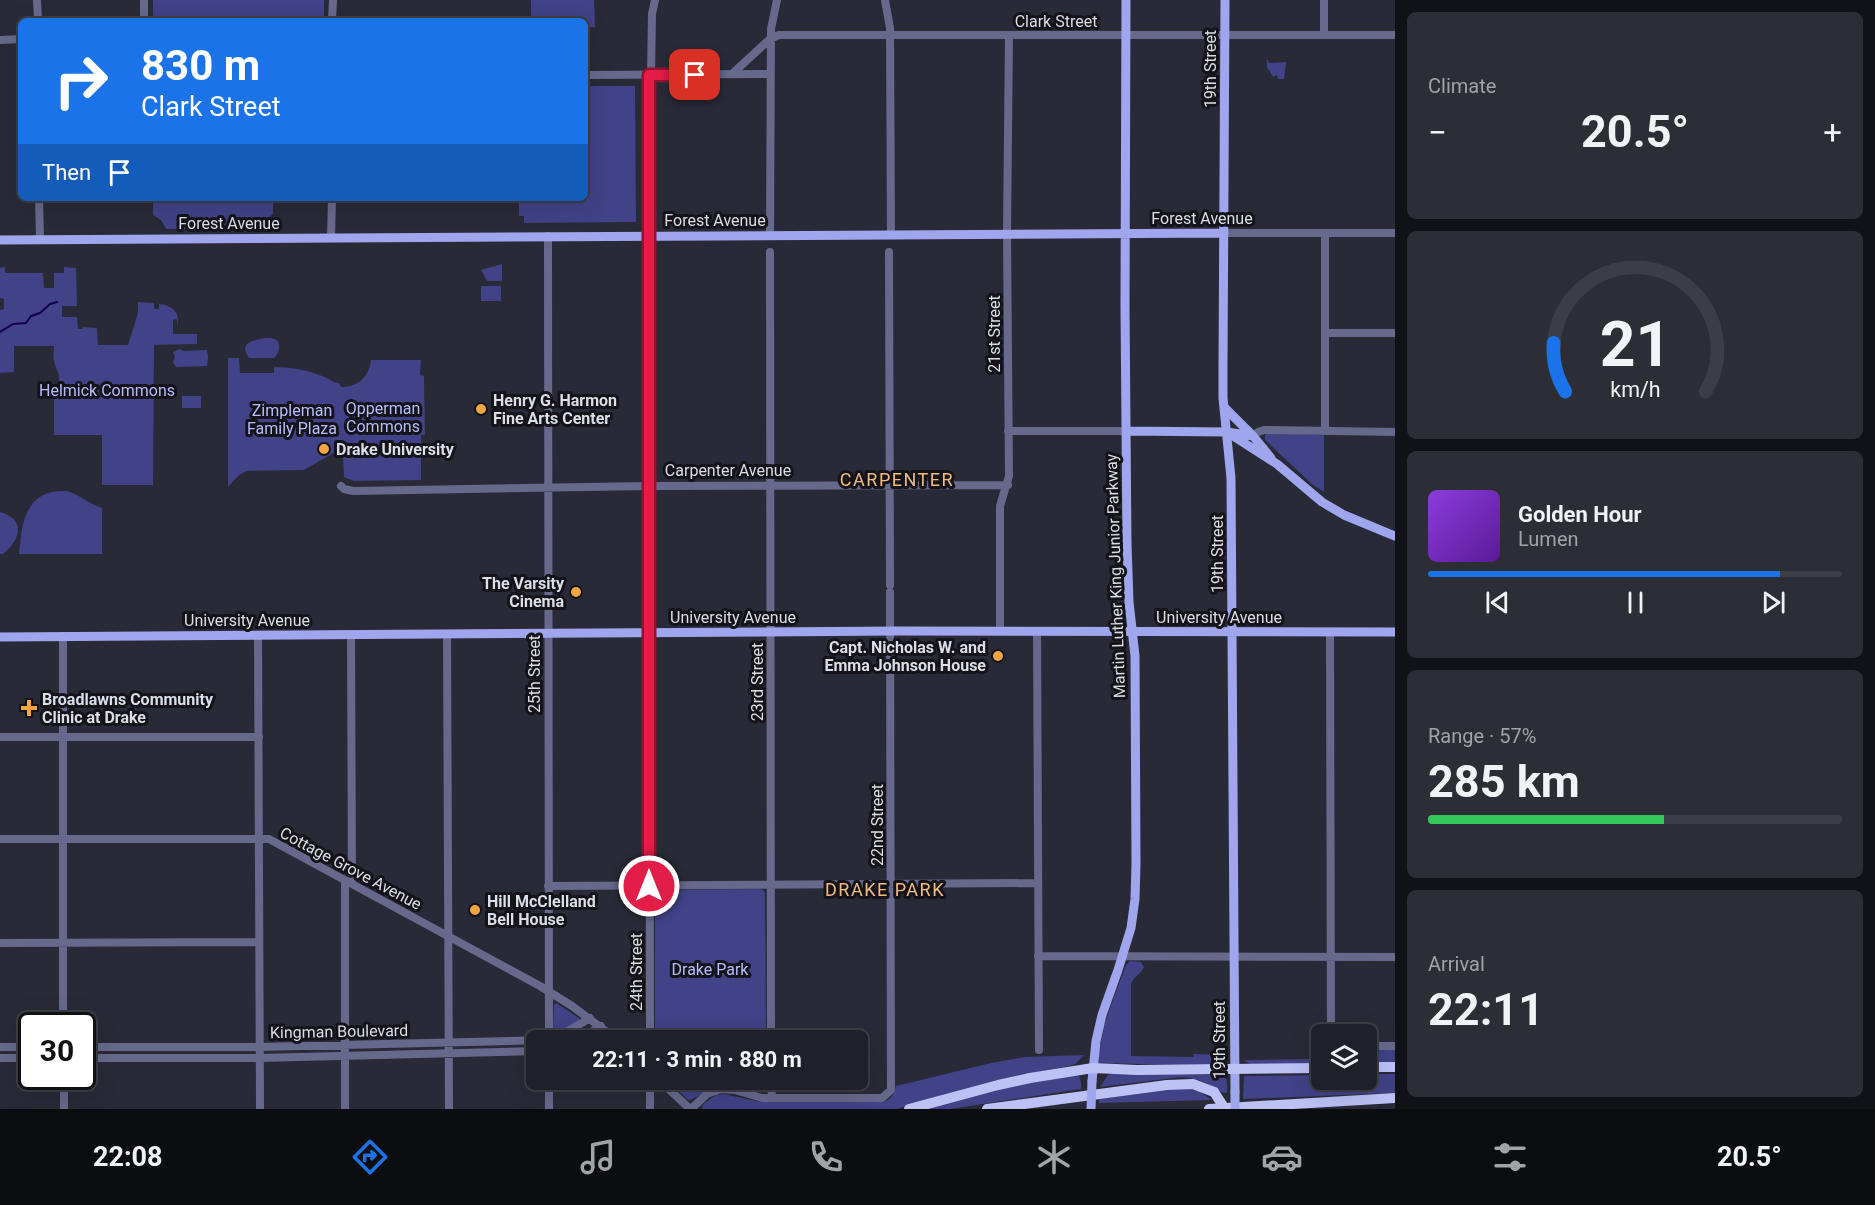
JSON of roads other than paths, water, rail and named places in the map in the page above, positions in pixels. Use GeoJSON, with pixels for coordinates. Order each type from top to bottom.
{"type":"FeatureCollection","features":[{"type":"Feature","properties":{"kind":"highway"},"geometry":{"type":"LineString","coordinates":[[1377,1067],[1395,1067]]}},
{"type":"Feature","properties":{"kind":"highway"},"geometry":{"type":"LineString","coordinates":[[909,1109],[1009,1082],[1093,1068],[1311,1068]]}},
{"type":"Feature","properties":{"kind":"highway"},"geometry":{"type":"LineString","coordinates":[[987,1109],[1167,1085],[1193,1084],[1214,1092],[1225,1109]]}},
{"type":"Feature","properties":{"kind":"highway"},"geometry":{"type":"LineString","coordinates":[[1209,1109],[1395,1098]]}},
{"type":"Feature","properties":{"kind":"main road","name":"Martin Luther King Junior Parkway"},"geometry":{"type":"LineString","coordinates":[[1091,1109],[1096,1041],[1102,1015],[1123,956],[1133,915],[1137,864],[1135,656],[1128,585],[1126,431],[1126,0]]}},
{"type":"Feature","properties":{"kind":"main road","name":"19th Street"},"geometry":{"type":"LineString","coordinates":[[1225,0],[1223,366],[1231,478],[1234,1109]]}},
{"type":"Feature","properties":{"kind":"main road","name":"Forest Avenue"},"geometry":{"type":"LineString","coordinates":[[0,240],[1224,233]]}},
{"type":"Feature","properties":{"kind":"main road"},"geometry":{"type":"LineString","coordinates":[[1225,408],[1277,464]]}},
{"type":"Feature","properties":{"kind":"main road"},"geometry":{"type":"LineString","coordinates":[[1126,431],[1227,432],[1253,436]]}},
{"type":"Feature","properties":{"kind":"main road"},"geometry":{"type":"LineString","coordinates":[[1227,432],[1277,464],[1322,502],[1344,515],[1395,536]]}},
{"type":"Feature","properties":{"kind":"main road","name":"University Avenue"},"geometry":{"type":"LineString","coordinates":[[0,637],[890,631],[1395,632]]}},
{"type":"Feature","properties":{"kind":"street"},"geometry":{"type":"LineString","coordinates":[[37,0],[38,18]]}},
{"type":"Feature","properties":{"kind":"street"},"geometry":{"type":"LineString","coordinates":[[144,0],[144,18]]}},
{"type":"Feature","properties":{"kind":"street"},"geometry":{"type":"LineString","coordinates":[[332,18],[333,0]]}},
{"type":"Feature","properties":{"kind":"street","name":"24th Street"},"geometry":{"type":"LineString","coordinates":[[650,1030],[649,236],[650,75],[652,14],[655,0]]}},
{"type":"Feature","properties":{"kind":"street"},"geometry":{"type":"LineString","coordinates":[[770,235],[771,30],[777,0]]}},
{"type":"Feature","properties":{"kind":"street"},"geometry":{"type":"LineString","coordinates":[[885,0],[891,35],[891,234]]}},
{"type":"Feature","properties":{"kind":"street"},"geometry":{"type":"LineString","coordinates":[[1323,35],[1324,0]]}},
{"type":"Feature","properties":{"kind":"street","name":"Clark Street"},"geometry":{"type":"LineString","coordinates":[[771,39],[779,36],[891,35],[1395,35]]}},
{"type":"Feature","properties":{"kind":"street","name":"21st Street"},"geometry":{"type":"LineString","coordinates":[[1000,631],[1000,506],[1009,476],[1007,233],[1009,35]]}},
{"type":"Feature","properties":{"kind":"street"},"geometry":{"type":"LineString","coordinates":[[0,40],[18,39]]}},
{"type":"Feature","properties":{"kind":"street"},"geometry":{"type":"LineString","coordinates":[[732,74],[771,39]]}},
{"type":"Feature","properties":{"kind":"street"},"geometry":{"type":"LineString","coordinates":[[588,75],[770,74]]}},
{"type":"Feature","properties":{"kind":"street"},"geometry":{"type":"LineString","coordinates":[[39,201],[40,239]]}},
{"type":"Feature","properties":{"kind":"street"},"geometry":{"type":"LineString","coordinates":[[332,201],[332,237]]}},
{"type":"Feature","properties":{"kind":"street","name":"Forest Avenue"},"geometry":{"type":"LineString","coordinates":[[1224,233],[1395,233]]}},
{"type":"Feature","properties":{"kind":"street"},"geometry":{"type":"LineString","coordinates":[[1324,233],[1325,431]]}},
{"type":"Feature","properties":{"kind":"street","name":"25th Street"},"geometry":{"type":"LineString","coordinates":[[548,236],[549,1030]]}},
{"type":"Feature","properties":{"kind":"street","name":"23rd Street"},"geometry":{"type":"LineString","coordinates":[[770,252],[771,1030]]}},
{"type":"Feature","properties":{"kind":"street","name":"22nd Street"},"geometry":{"type":"LineString","coordinates":[[772,1098],[882,1098],[889,1093],[891,1085],[890,252]]}},
{"type":"Feature","properties":{"kind":"street"},"geometry":{"type":"LineString","coordinates":[[1325,333],[1395,333]]}},
{"type":"Feature","properties":{"kind":"street"},"geometry":{"type":"LineString","coordinates":[[1253,436],[1264,430],[1395,432]]}},
{"type":"Feature","properties":{"kind":"street"},"geometry":{"type":"LineString","coordinates":[[1008,431],[1126,431]]}},
{"type":"Feature","properties":{"kind":"street","name":"Carpenter Avenue"},"geometry":{"type":"LineString","coordinates":[[341,486],[353,491],[648,486],[1008,485]]}},
{"type":"Feature","properties":{"kind":"street"},"geometry":{"type":"LineString","coordinates":[[1037,631],[1039,1050]]}},
{"type":"Feature","properties":{"kind":"street"},"geometry":{"type":"LineString","coordinates":[[1330,632],[1331,1024]]}},
{"type":"Feature","properties":{"kind":"street"},"geometry":{"type":"LineString","coordinates":[[345,1109],[351,634]]}},
{"type":"Feature","properties":{"kind":"street"},"geometry":{"type":"LineString","coordinates":[[447,634],[448,1109]]}},
{"type":"Feature","properties":{"kind":"street"},"geometry":{"type":"LineString","coordinates":[[258,635],[260,1109]]}},
{"type":"Feature","properties":{"kind":"street"},"geometry":{"type":"LineString","coordinates":[[63,636],[63,1012]]}},
{"type":"Feature","properties":{"kind":"street"},"geometry":{"type":"LineString","coordinates":[[0,737],[259,737]]}},
{"type":"Feature","properties":{"kind":"street","name":"Cottage Grove Avenue"},"geometry":{"type":"LineString","coordinates":[[0,839],[269,839],[549,991],[606,1030]]}},
{"type":"Feature","properties":{"kind":"street"},"geometry":{"type":"LineString","coordinates":[[548,886],[1038,884]]}},
{"type":"Feature","properties":{"kind":"street"},"geometry":{"type":"LineString","coordinates":[[0,943],[259,942]]}},
{"type":"Feature","properties":{"kind":"street"},"geometry":{"type":"LineString","coordinates":[[1038,956],[1395,957]]}},
{"type":"Feature","properties":{"kind":"street","name":"Kingman Boulevard"},"geometry":{"type":"LineString","coordinates":[[570,1030],[590,1018]]}},
{"type":"Feature","properties":{"kind":"street"},"geometry":{"type":"LineString","coordinates":[[595,1030],[601,1026]]}},
{"type":"Feature","properties":{"kind":"street","name":"Kingman Boulevard"},"geometry":{"type":"LineString","coordinates":[[96,1047],[259,1047],[526,1040]]}},
{"type":"Feature","properties":{"kind":"street"},"geometry":{"type":"LineString","coordinates":[[1377,1046],[1395,1046]]}},
{"type":"Feature","properties":{"kind":"street"},"geometry":{"type":"LineString","coordinates":[[0,1047],[18,1047]]}},
{"type":"Feature","properties":{"kind":"street","name":"Kingman Boulevard"},"geometry":{"type":"LineString","coordinates":[[96,1058],[259,1058],[526,1051]]}},
{"type":"Feature","properties":{"kind":"street"},"geometry":{"type":"LineString","coordinates":[[0,1058],[18,1058]]}},
{"type":"Feature","properties":{"kind":"street"},"geometry":{"type":"LineString","coordinates":[[670,1090],[691,1109],[707,1094],[721,1089],[772,1098],[772,1090]]}},
{"type":"Feature","properties":{"kind":"street"},"geometry":{"type":"LineString","coordinates":[[64,1090],[64,1109]]}},
{"type":"Feature","properties":{"kind":"street"},"geometry":{"type":"LineString","coordinates":[[549,1090],[549,1109]]}},
{"type":"Feature","properties":{"kind":"street"},"geometry":{"type":"LineString","coordinates":[[650,1090],[650,1109]]}},
{"type":"Feature","properties":{"kind":"waterway"},"geometry":{"type":"LineString","coordinates":[[0,332],[13,324],[26,323],[31,316],[57,302]]}},
{"type":"Feature","properties":{"kind":"place","name":"Henry G. Harmon Fine Arts Center"},"geometry":{"type":"Point","coordinates":[481,409]}},
{"type":"Feature","properties":{"kind":"place","name":"Drake University"},"geometry":{"type":"Point","coordinates":[324,449]}},
{"type":"Feature","properties":{"kind":"place","name":"The Varsity Cinema"},"geometry":{"type":"Point","coordinates":[576,592]}},
{"type":"Feature","properties":{"kind":"place","name":"Capt. Nicholas W. and Emma Johnson House"},"geometry":{"type":"Point","coordinates":[998,656]}},
{"type":"Feature","properties":{"kind":"place","name":"Broadlawns Community Clinic at Drake"},"geometry":{"type":"Point","coordinates":[29,708]}},
{"type":"Feature","properties":{"kind":"place","name":"Hill McClelland Bell House"},"geometry":{"type":"Point","coordinates":[475,910]}},
{"type":"Feature","properties":{"kind":"district","name":"CARPENTER"},"geometry":{"type":"Point","coordinates":[897,480]}},
{"type":"Feature","properties":{"kind":"district","name":"DRAKE PARK"},"geometry":{"type":"Point","coordinates":[885,890]}},
{"type":"Feature","properties":{"kind":"park label","name":"Helmick Commons"},"geometry":{"type":"Point","coordinates":[107,390]}},
{"type":"Feature","properties":{"kind":"park label","name":"Opperman Commons"},"geometry":{"type":"Point","coordinates":[383,417]}},
{"type":"Feature","properties":{"kind":"park label","name":"Zimpleman Family Plaza"},"geometry":{"type":"Point","coordinates":[292,419]}},
{"type":"Feature","properties":{"kind":"park label","name":"Drake Park"},"geometry":{"type":"Point","coordinates":[710,969]}}]}
